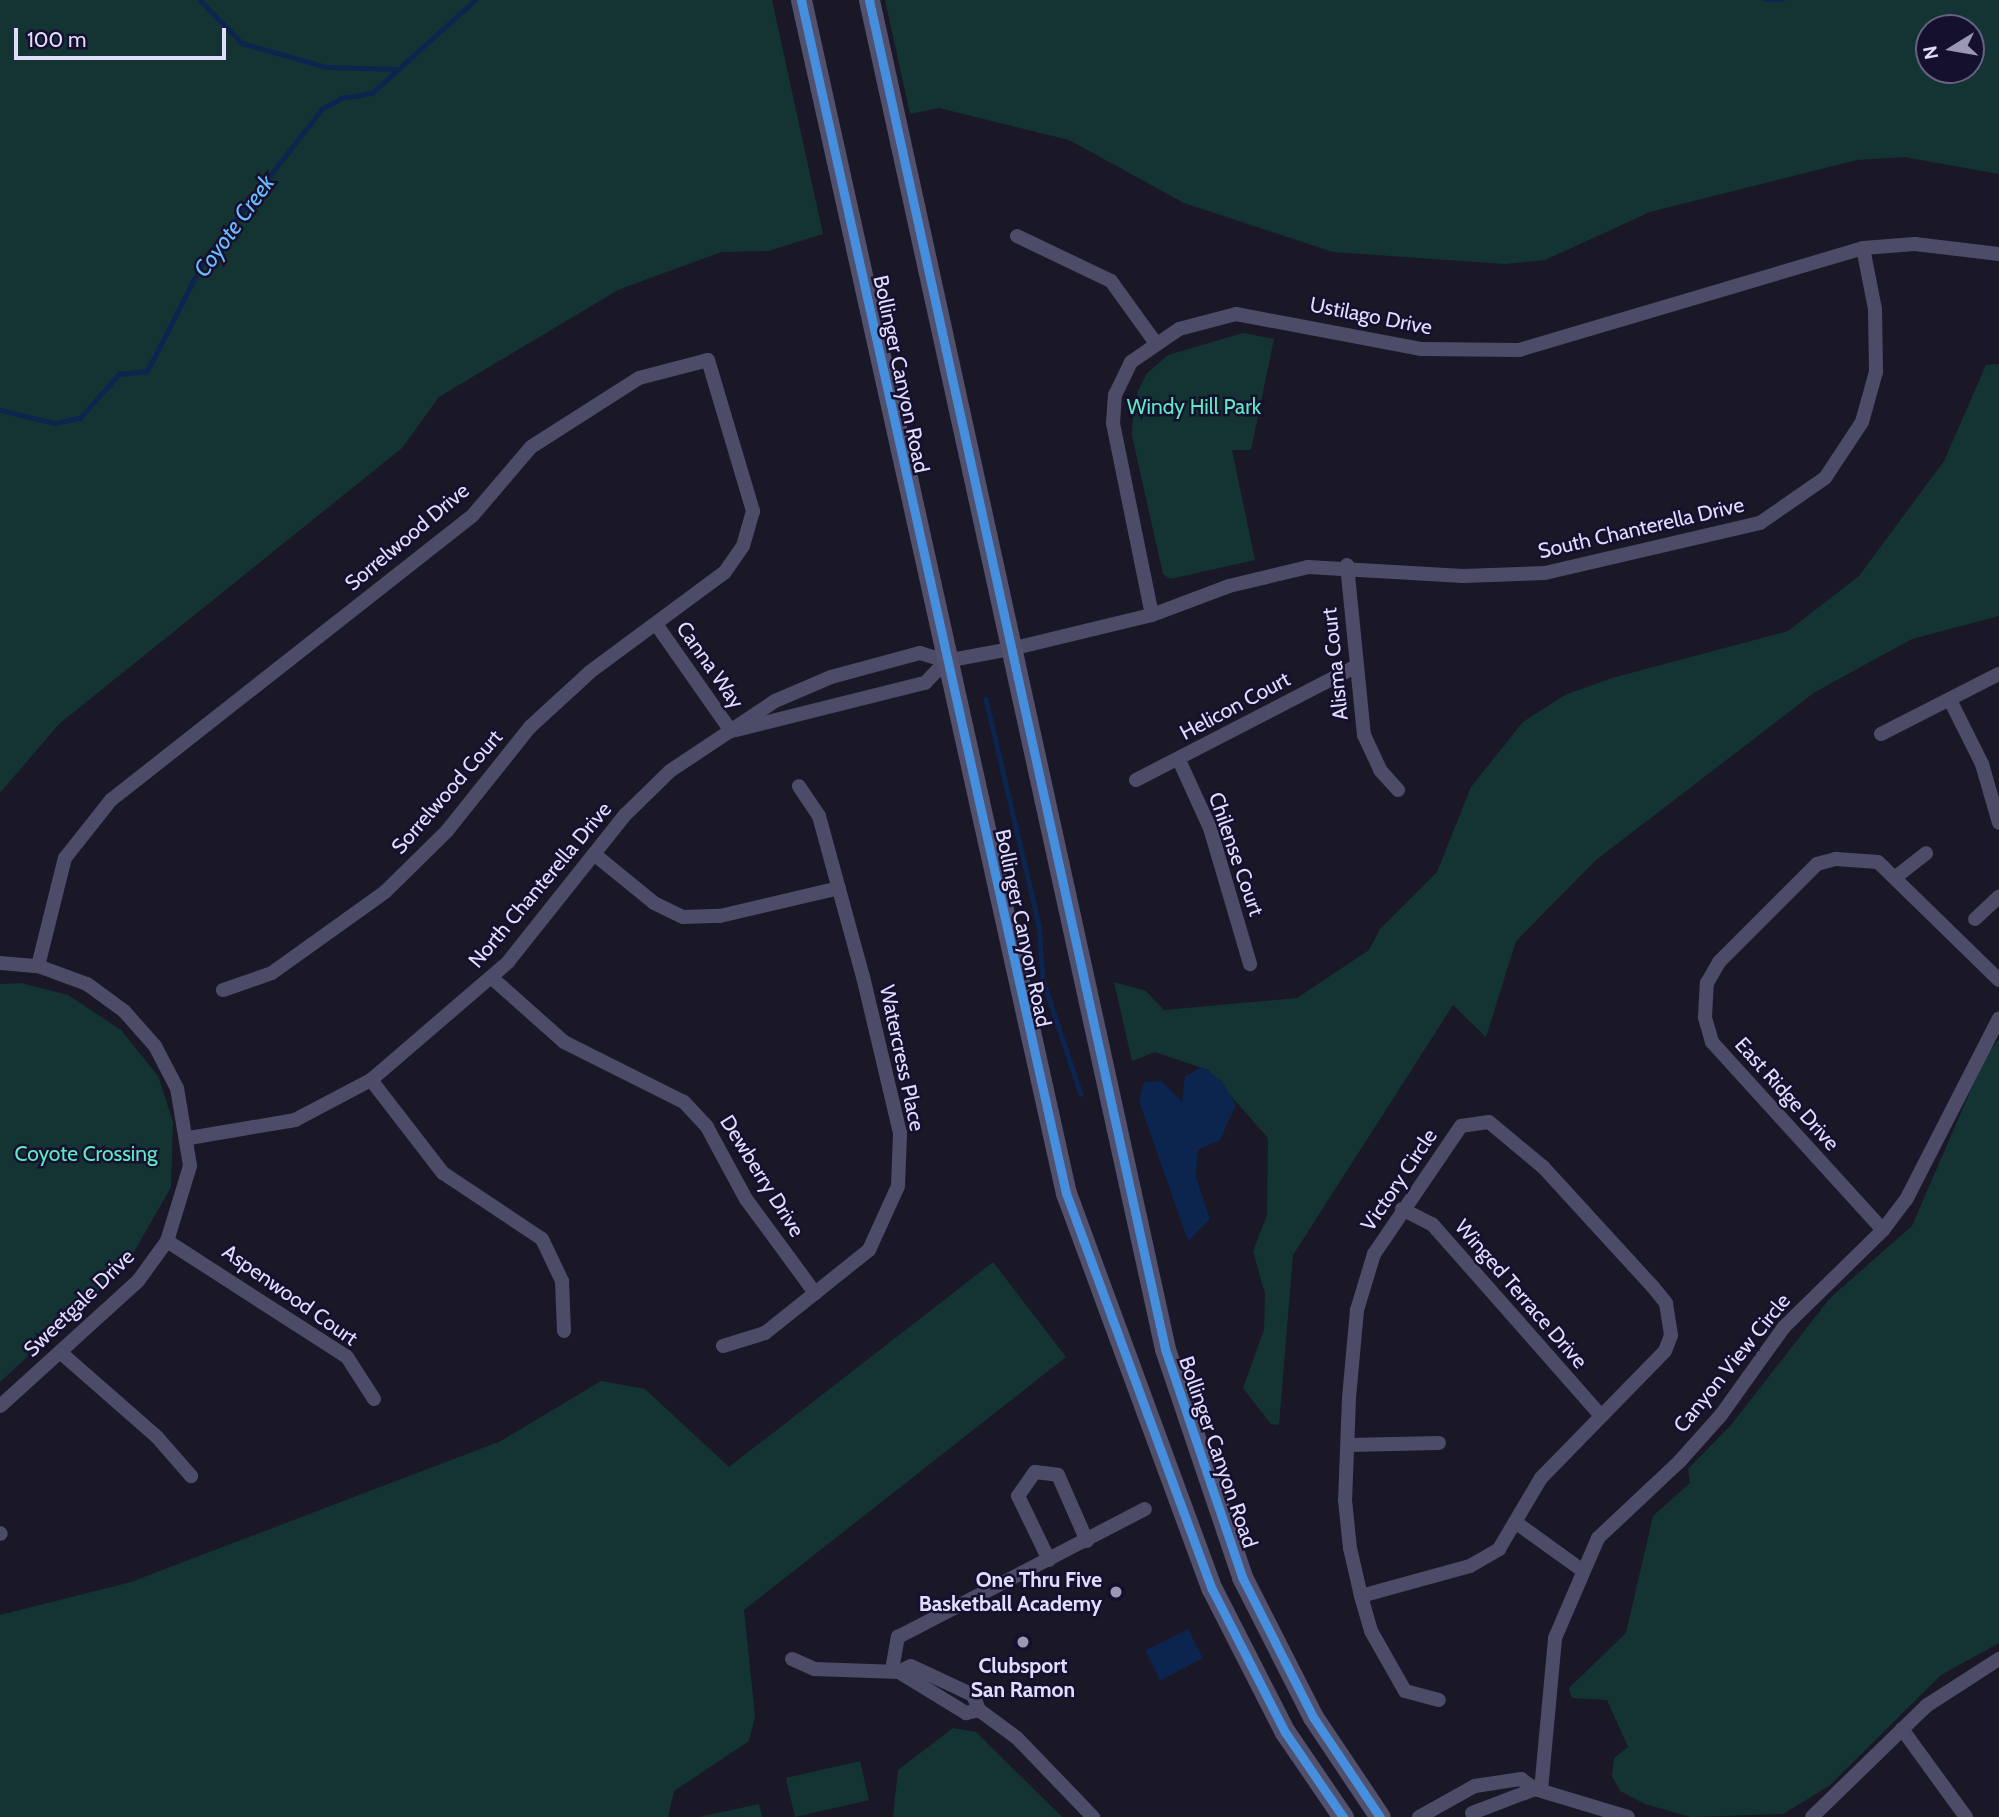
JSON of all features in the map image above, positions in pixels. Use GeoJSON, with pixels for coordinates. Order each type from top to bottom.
{"type":"FeatureCollection","features":[{"type":"Feature","properties":{"kind":"main road","name":"Bollinger Canyon Road"},"geometry":{"type":"LineString","coordinates":[[801,0],[1044,1107],[1096,1284],[1233,1635],[1285,1732],[1343,1817]]}},
{"type":"Feature","properties":{"kind":"main road","name":"Bollinger Canyon Road"},"geometry":{"type":"LineString","coordinates":[[869,0],[1011,649],[1184,1414],[1242,1577],[1274,1644],[1380,1817]]}},
{"type":"Feature","properties":{"kind":"street"},"geometry":{"type":"LineString","coordinates":[[1017,236],[1111,281],[1155,342]]}},
{"type":"Feature","properties":{"kind":"street","name":"Ustilago Drive"},"geometry":{"type":"LineString","coordinates":[[1152,615],[1113,422],[1121,377],[1155,342],[1211,317],[1236,314],[1422,349],[1518,350],[1863,247],[1915,244],[1999,254]]}},
{"type":"Feature","properties":{"kind":"street","name":"South Chanterella Drive"},"geometry":{"type":"LineString","coordinates":[[1011,649],[1152,615],[1271,575],[1347,565],[1463,576],[1545,573],[1760,523],[1825,478],[1862,422],[1876,372],[1875,309],[1863,247]]}},
{"type":"Feature","properties":{"kind":"street","name":"Sorrelwood Drive"},"geometry":{"type":"LineString","coordinates":[[38,966],[65,858],[111,800],[473,515],[531,447],[639,378],[708,360],[753,512],[743,546],[725,572],[656,624]]}},
{"type":"Feature","properties":{"kind":"street","name":"Alisma Court"},"geometry":{"type":"LineString","coordinates":[[1347,565],[1353,668],[1364,735],[1380,769],[1398,790]]}},
{"type":"Feature","properties":{"kind":"street","name":"Canna Way"},"geometry":{"type":"LineString","coordinates":[[656,624],[731,731]]}},
{"type":"Feature","properties":{"kind":"street","name":"Sorrelwood Court"},"geometry":{"type":"LineString","coordinates":[[223,990],[272,973],[386,892],[447,831],[530,727],[656,624]]}},
{"type":"Feature","properties":{"kind":"street","name":"North Chanterella Drive"},"geometry":{"type":"LineString","coordinates":[[189,1138],[295,1120],[371,1080],[492,978],[594,854],[670,771],[731,731],[831,677],[920,653],[946,661],[1011,649]]}},
{"type":"Feature","properties":{"kind":"street","name":"North Chanterella Drive"},"geometry":{"type":"LineString","coordinates":[[731,731],[925,683],[946,661]]}},
{"type":"Feature","properties":{"kind":"street","name":"Helicon Court"},"geometry":{"type":"LineString","coordinates":[[1136,780],[1353,668]]}},
{"type":"Feature","properties":{"kind":"street"},"geometry":{"type":"LineString","coordinates":[[1881,734],[1999,674]]}},
{"type":"Feature","properties":{"kind":"street"},"geometry":{"type":"LineString","coordinates":[[1950,700],[1982,764],[1999,823]]}},
{"type":"Feature","properties":{"kind":"street","name":"Chilense Court"},"geometry":{"type":"LineString","coordinates":[[1178,760],[1210,828],[1250,964]]}},
{"type":"Feature","properties":{"kind":"street","name":"Watercress Place"},"geometry":{"type":"LineString","coordinates":[[723,1346],[765,1333],[869,1250],[898,1186],[900,1133],[819,816],[799,786]]}},
{"type":"Feature","properties":{"kind":"street"},"geometry":{"type":"LineString","coordinates":[[1897,876],[1926,853]]}},
{"type":"Feature","properties":{"kind":"street"},"geometry":{"type":"LineString","coordinates":[[594,854],[653,903],[683,916],[720,916],[839,888]]}},
{"type":"Feature","properties":{"kind":"street","name":"East Ridge Drive"},"geometry":{"type":"LineString","coordinates":[[1883,1230],[1730,1065],[1705,1017],[1707,983],[1719,962],[1817,864],[1878,862],[1897,876],[1999,980]]}},
{"type":"Feature","properties":{"kind":"street"},"geometry":{"type":"LineString","coordinates":[[1975,919],[1999,897]]}},
{"type":"Feature","properties":{"kind":"street","name":"Sweetgale Drive"},"geometry":{"type":"LineString","coordinates":[[0,963],[38,966],[87,984],[155,1045],[177,1088],[189,1138],[190,1166],[167,1241],[138,1280],[0,1406]]}},
{"type":"Feature","properties":{"kind":"street","name":"Dewberry Drive"},"geometry":{"type":"LineString","coordinates":[[492,978],[564,1042],[684,1102],[707,1126],[746,1199],[815,1293]]}},
{"type":"Feature","properties":{"kind":"street","name":"Canyon View Circle"},"geometry":{"type":"LineString","coordinates":[[1538,1789],[1555,1638],[1579,1569],[1598,1538],[1721,1415],[1784,1327],[1883,1230],[1906,1200],[1999,1018]]}},
{"type":"Feature","properties":{"kind":"street"},"geometry":{"type":"LineString","coordinates":[[371,1080],[443,1173],[542,1239],[562,1280],[564,1331]]}},
{"type":"Feature","properties":{"kind":"street","name":"Victory Circle"},"geometry":{"type":"LineString","coordinates":[[1474,1121],[1500,1129],[1543,1167],[1653,1287],[1670,1318],[1665,1351],[1541,1478],[1518,1524],[1499,1549],[1470,1566],[1361,1595],[1345,1500],[1357,1310],[1374,1254],[1402,1209],[1461,1126],[1474,1121]]}},
{"type":"Feature","properties":{"kind":"street","name":"Winged Terrace Drive"},"geometry":{"type":"LineString","coordinates":[[1402,1209],[1432,1224],[1601,1416]]}},
{"type":"Feature","properties":{"kind":"street","name":"Aspenwood Court"},"geometry":{"type":"LineString","coordinates":[[167,1241],[347,1357],[374,1399]]}},
{"type":"Feature","properties":{"kind":"street"},"geometry":{"type":"LineString","coordinates":[[60,1352],[157,1437],[191,1476]]}},
{"type":"Feature","properties":{"kind":"street"},"geometry":{"type":"LineString","coordinates":[[1348,1445],[1439,1443]]}},
{"type":"Feature","properties":{"kind":"street"},"geometry":{"type":"LineString","coordinates":[[1049,1560],[1018,1496],[1035,1472],[1058,1475],[1087,1541]]}},
{"type":"Feature","properties":{"kind":"street"},"geometry":{"type":"LineString","coordinates":[[896,1671],[898,1637],[1145,1510]]}},
{"type":"Feature","properties":{"kind":"street"},"geometry":{"type":"LineString","coordinates":[[1518,1524],[1579,1569]]}},
{"type":"Feature","properties":{"kind":"street"},"geometry":{"type":"LineString","coordinates":[[1361,1595],[1371,1631],[1405,1691],[1439,1700]]}},
{"type":"Feature","properties":{"kind":"street"},"geometry":{"type":"LineString","coordinates":[[792,1659],[814,1669],[896,1671],[966,1713],[979,1710],[1017,1738],[1093,1817]]}},
{"type":"Feature","properties":{"kind":"street"},"geometry":{"type":"LineString","coordinates":[[1812,1817],[1902,1729],[1964,1677],[1999,1659]]}},
{"type":"Feature","properties":{"kind":"street"},"geometry":{"type":"LineString","coordinates":[[1902,1729],[1966,1817]]}},
{"type":"Feature","properties":{"kind":"street"},"geometry":{"type":"LineString","coordinates":[[1419,1817],[1488,1783],[1521,1779],[1538,1789],[1628,1817]]}},
{"type":"Feature","properties":{"kind":"street"},"geometry":{"type":"LineString","coordinates":[[1480,1814],[1538,1789]]}},
{"type":"Feature","properties":{"kind":"green space"},"geometry":{"type":"Polygon","coordinates":[[[0,0],[772,0],[823,234],[768,251],[721,252],[618,290],[439,397],[402,448],[59,724],[0,793],[0,0]]]}},
{"type":"Feature","properties":{"kind":"green space"},"geometry":{"type":"Polygon","coordinates":[[[885,0],[1999,0],[1999,174],[1904,157],[1857,160],[1650,212],[1545,260],[1505,264],[1333,252],[1184,203],[1069,140],[939,108],[910,114],[885,0]]]}},
{"type":"Feature","properties":{"kind":"green space","name":"Windy Hill Park"},"geometry":{"type":"Polygon","coordinates":[[[1243,333],[1274,339],[1251,450],[1232,450],[1255,560],[1170,579],[1163,574],[1132,436],[1133,401],[1147,373],[1168,355],[1243,333]]]}},
{"type":"Feature","properties":{"kind":"green space"},"geometry":{"type":"Polygon","coordinates":[[[1999,364],[1999,616],[1912,639],[1815,692],[1596,860],[1516,941],[1486,1037],[1453,1005],[1293,1255],[1279,1425],[1271,1424],[1243,1388],[1264,1330],[1265,1294],[1253,1251],[1267,1215],[1268,1138],[1208,1070],[1155,1052],[1132,1061],[1114,982],[1146,991],[1164,1010],[1297,998],[1369,950],[1380,929],[1437,872],[1471,787],[1523,722],[1565,695],[1612,678],[1788,631],[1859,576],[1944,461],[1986,365],[1999,364]]]}},
{"type":"Feature","properties":{"kind":"green space","name":"Coyote Crossing"},"geometry":{"type":"Polygon","coordinates":[[[21,983],[68,995],[121,1030],[158,1076],[173,1122],[171,1187],[126,1266],[0,1382],[0,984],[21,983]]]}},
{"type":"Feature","properties":{"kind":"green space"},"geometry":{"type":"Polygon","coordinates":[[[1999,1039],[1999,1643],[1941,1675],[1829,1786],[1783,1814],[1691,1817],[1645,1804],[1620,1791],[1612,1776],[1614,1758],[1628,1747],[1607,1700],[1572,1698],[1569,1688],[1626,1633],[1653,1516],[1690,1483],[1688,1469],[1731,1425],[1830,1298],[1912,1226],[1985,1057],[1999,1039]]]}},
{"type":"Feature","properties":{"kind":"green space"},"geometry":{"type":"Polygon","coordinates":[[[993,1262],[1066,1357],[744,1610],[755,1716],[749,1741],[674,1791],[668,1817],[0,1817],[0,1615],[131,1582],[501,1441],[601,1381],[645,1389],[729,1467],[993,1262]]]}},
{"type":"Feature","properties":{"kind":"green space"},"geometry":{"type":"Polygon","coordinates":[[[953,1728],[976,1732],[1062,1817],[893,1817],[898,1770],[953,1728]]]}},
{"type":"Feature","properties":{"kind":"green space"},"geometry":{"type":"Polygon","coordinates":[[[860,1761],[869,1800],[795,1817],[786,1778],[860,1761]]]}},
{"type":"Feature","properties":{"kind":"green space"},"geometry":{"type":"Polygon","coordinates":[[[759,1804],[762,1817],[699,1817],[759,1804]]]}},
{"type":"Feature","properties":{"kind":"water"},"geometry":{"type":"Polygon","coordinates":[[[1202,1067],[1222,1081],[1236,1105],[1220,1140],[1198,1150],[1196,1177],[1210,1219],[1188,1241],[1139,1101],[1144,1082],[1162,1081],[1182,1102],[1185,1076],[1202,1067]]]}},
{"type":"Feature","properties":{"kind":"water"},"geometry":{"type":"Polygon","coordinates":[[[1188,1629],[1203,1658],[1160,1680],[1145,1651],[1188,1629]]]}},
{"type":"Feature","properties":{"kind":"waterway"},"geometry":{"type":"LineString","coordinates":[[200,0],[242,43],[327,67],[395,69]]}},
{"type":"Feature","properties":{"kind":"waterway","name":"Coyote Creek"},"geometry":{"type":"LineString","coordinates":[[0,410],[54,423],[80,418],[119,374],[147,371],[204,260],[322,109],[341,98],[372,93],[475,0]]}},
{"type":"Feature","properties":{"kind":"waterway","name":"Coyote Creek"},"geometry":{"type":"LineString","coordinates":[[1765,0],[1783,0]]}},
{"type":"Feature","properties":{"kind":"waterway"},"geometry":{"type":"LineString","coordinates":[[986,699],[1039,925],[1043,980],[1081,1094]]}},
{"type":"Feature","properties":{"kind":"cycle path"},"geometry":{"type":"LineString","coordinates":[[801,0],[1066,1193],[1212,1589],[1285,1732],[1343,1817]]}},
{"type":"Feature","properties":{"kind":"cycle path"},"geometry":{"type":"LineString","coordinates":[[869,0],[1165,1349],[1242,1577],[1313,1717],[1380,1817]]}},
{"type":"Feature","properties":{"kind":"place","name":"One Thru Five Basketball Academy"},"geometry":{"type":"Point","coordinates":[1116,1592]}},
{"type":"Feature","properties":{"kind":"place","name":"Clubsport San Ramon"},"geometry":{"type":"Point","coordinates":[1023,1642]}}]}
